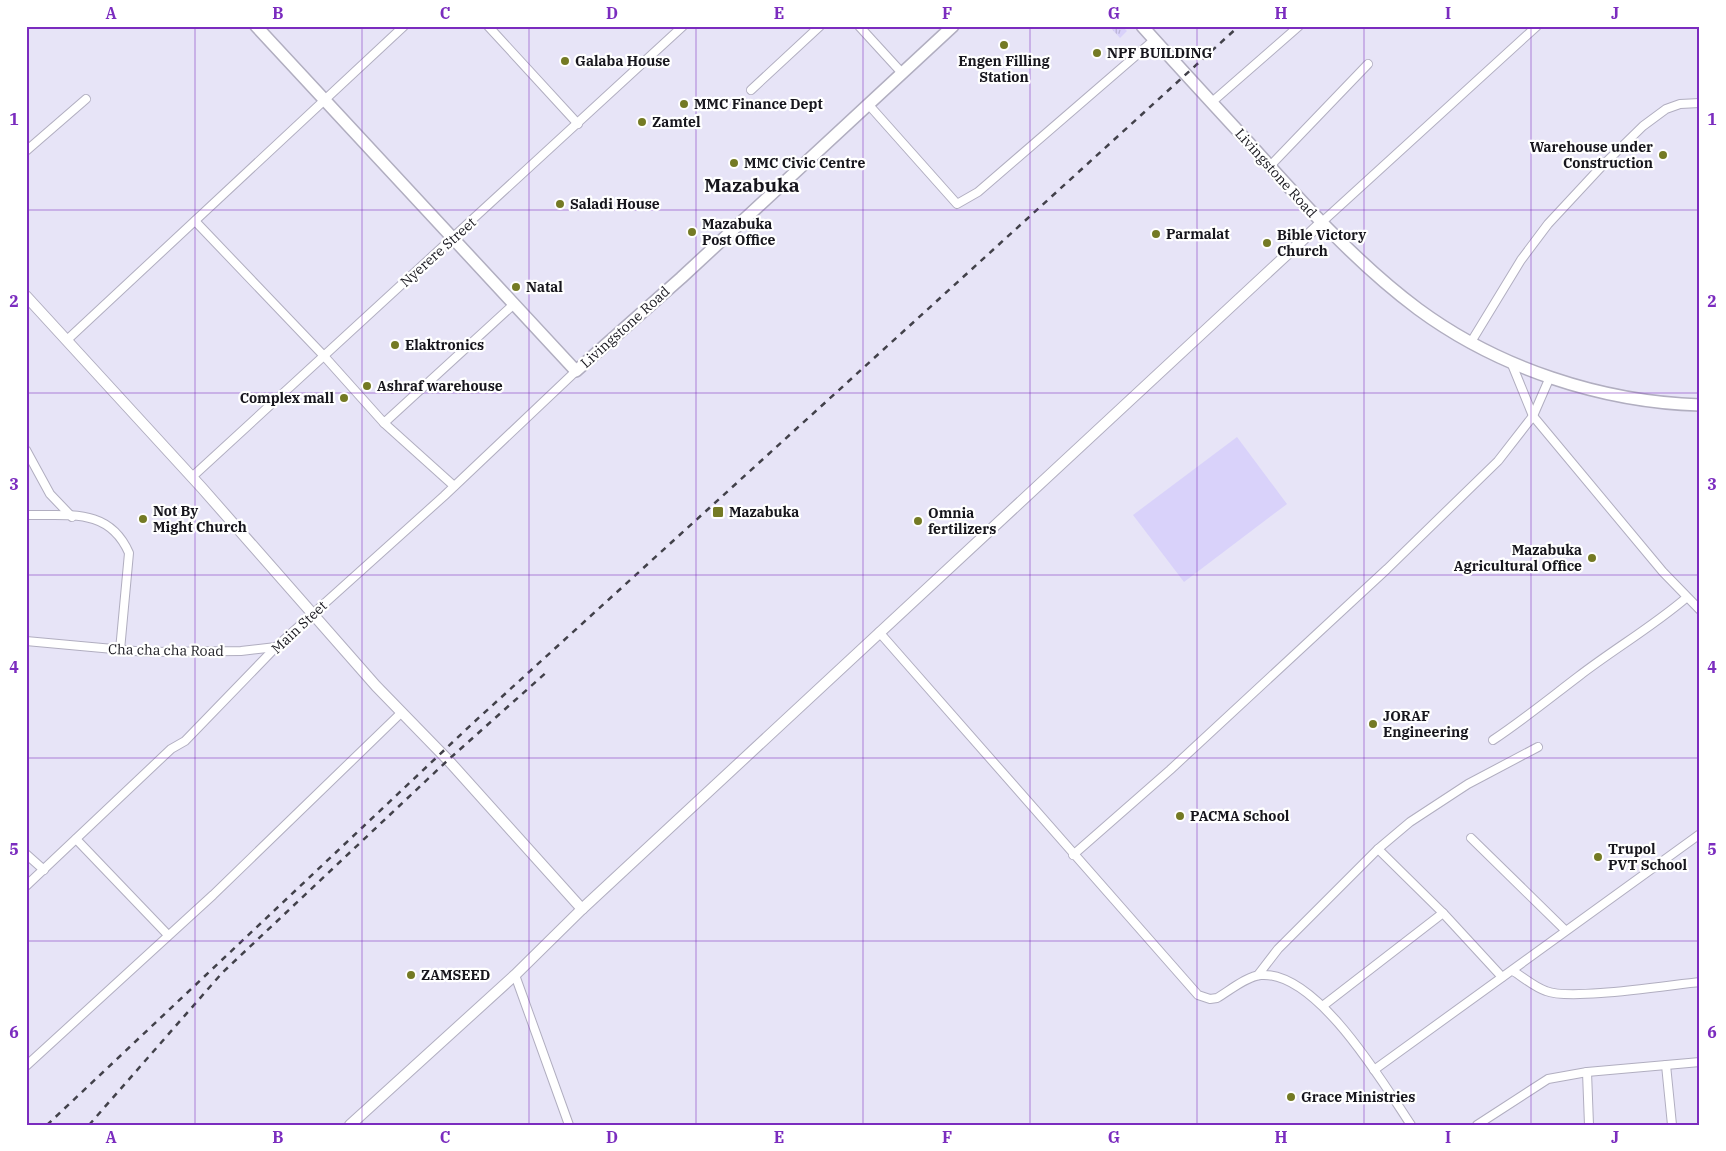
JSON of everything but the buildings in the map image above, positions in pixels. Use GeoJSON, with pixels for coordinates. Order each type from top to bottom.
{"type":"FeatureCollection","features":[{"type":"Feature","properties":{"kind":"highway","name":"Livingstone Road"},"geometry":{"type":"LineString","coordinates":[[256,26],[576,371],[681,278],[953,26]]}},
{"type":"Feature","properties":{"kind":"highway","name":"Livingstone Road"},"geometry":{"type":"LineString","coordinates":[[1142,26],[1322,222],[1387,284],[1420,310],[1471,342],[1512,362],[1550,377],[1624,398],[1665,404],[1700,406]]}},
{"type":"Feature","properties":{"kind":"main road"},"geometry":{"type":"LineString","coordinates":[[350,1125],[515,975],[582,909],[1322,222]]}},
{"type":"Feature","properties":{"kind":"main road"},"geometry":{"type":"LineString","coordinates":[[26,296],[192,477],[312,614],[448,760],[582,909]]}},
{"type":"Feature","properties":{"kind":"street"},"geometry":{"type":"LineString","coordinates":[[67,340],[404,26]]}},
{"type":"Feature","properties":{"kind":"street"},"geometry":{"type":"LineString","coordinates":[[488,26],[578,124]]}},
{"type":"Feature","properties":{"kind":"street","name":"Nyerere Street"},"geometry":{"type":"LineString","coordinates":[[192,477],[683,26]]}},
{"type":"Feature","properties":{"kind":"street"},"geometry":{"type":"LineString","coordinates":[[751,90],[820,26]]}},
{"type":"Feature","properties":{"kind":"street"},"geometry":{"type":"LineString","coordinates":[[859,26],[902,73]]}},
{"type":"Feature","properties":{"kind":"street"},"geometry":{"type":"LineString","coordinates":[[1212,102],[1299,26]]}},
{"type":"Feature","properties":{"kind":"street"},"geometry":{"type":"LineString","coordinates":[[1322,222],[1537,26]]}},
{"type":"Feature","properties":{"kind":"street"},"geometry":{"type":"LineString","coordinates":[[868,104],[957,204],[978,192],[1154,40]]}},
{"type":"Feature","properties":{"kind":"street"},"geometry":{"type":"LineString","coordinates":[[1270,166],[1368,64]]}},
{"type":"Feature","properties":{"kind":"street"},"geometry":{"type":"LineString","coordinates":[[26,151],[86,99]]}},
{"type":"Feature","properties":{"kind":"street"},"geometry":{"type":"LineString","coordinates":[[1471,342],[1521,260],[1548,224],[1601,167],[1643,126],[1666,109],[1680,104],[1700,103]]}},
{"type":"Feature","properties":{"kind":"street"},"geometry":{"type":"LineString","coordinates":[[195,221],[324,356],[384,424],[454,486]]}},
{"type":"Feature","properties":{"kind":"street"},"geometry":{"type":"LineString","coordinates":[[384,424],[514,304]]}},
{"type":"Feature","properties":{"kind":"street"},"geometry":{"type":"LineString","coordinates":[[1512,362],[1533,416],[1686,598],[1699,608]]}},
{"type":"Feature","properties":{"kind":"street","name":"Main Steet"},"geometry":{"type":"LineString","coordinates":[[26,886],[170,749],[185,741],[312,614],[454,486],[576,371]]}},
{"type":"Feature","properties":{"kind":"street"},"geometry":{"type":"LineString","coordinates":[[1073,855],[1170,770],[1386,569],[1498,461],[1533,416],[1550,377]]}},
{"type":"Feature","properties":{"kind":"street"},"geometry":{"type":"LineString","coordinates":[[26,450],[50,494],[72,516]]}},
{"type":"Feature","properties":{"kind":"street"},"geometry":{"type":"LineString","coordinates":[[26,515],[95,518],[104,521],[121,538],[129,553],[120,650]]}},
{"type":"Feature","properties":{"kind":"street"},"geometry":{"type":"LineString","coordinates":[[1493,740],[1535,711],[1578,677],[1660,620],[1686,598]]}},
{"type":"Feature","properties":{"kind":"street"},"geometry":{"type":"LineString","coordinates":[[879,632],[1198,995],[1210,999],[1217,998],[1258,975],[1278,949],[1378,849],[1416,818],[1445,798],[1538,748]]}},
{"type":"Feature","properties":{"kind":"street","name":"Cha cha cha Road"},"geometry":{"type":"LineString","coordinates":[[26,641],[146,652],[242,651],[276,648]]}},
{"type":"Feature","properties":{"kind":"street"},"geometry":{"type":"LineString","coordinates":[[26,1066],[145,959],[402,712]]}},
{"type":"Feature","properties":{"kind":"street"},"geometry":{"type":"LineString","coordinates":[[86,830],[86,850]]}},
{"type":"Feature","properties":{"kind":"street"},"geometry":{"type":"LineString","coordinates":[[1374,1070],[1700,834]]}},
{"type":"Feature","properties":{"kind":"street"},"geometry":{"type":"LineString","coordinates":[[1471,838],[1565,930]]}},
{"type":"Feature","properties":{"kind":"street"},"geometry":{"type":"LineString","coordinates":[[76,840],[168,936]]}},
{"type":"Feature","properties":{"kind":"street"},"geometry":{"type":"LineString","coordinates":[[1378,849],[1443,913],[1502,977]]}},
{"type":"Feature","properties":{"kind":"street"},"geometry":{"type":"LineString","coordinates":[[26,854],[44,870]]}},
{"type":"Feature","properties":{"kind":"street"},"geometry":{"type":"LineString","coordinates":[[1324,1005],[1443,913]]}},
{"type":"Feature","properties":{"kind":"street"},"geometry":{"type":"LineString","coordinates":[[1513,971],[1544,991],[1554,994],[1598,992],[1700,982]]}},
{"type":"Feature","properties":{"kind":"street"},"geometry":{"type":"LineString","coordinates":[[1258,975],[1272,974],[1286,980],[1324,1005],[1374,1070],[1411,1125]]}},
{"type":"Feature","properties":{"kind":"street"},"geometry":{"type":"LineString","coordinates":[[515,975],[569,1125]]}},
{"type":"Feature","properties":{"kind":"street"},"geometry":{"type":"LineString","coordinates":[[1477,1125],[1548,1079],[1587,1072],[1700,1062]]}},
{"type":"Feature","properties":{"kind":"street"},"geometry":{"type":"LineString","coordinates":[[1666,1065],[1672,1125]]}},
{"type":"Feature","properties":{"kind":"street"},"geometry":{"type":"LineString","coordinates":[[1587,1072],[1589,1125]]}},
{"type":"Feature","properties":{"kind":"green space"},"geometry":{"type":"Polygon","coordinates":[[[1109,26],[1122,26],[1127,31],[1120,38],[1109,26]]]}},
{"type":"Feature","properties":{"kind":"green space"},"geometry":{"type":"Polygon","coordinates":[[[1237,437],[1287,504],[1184,582],[1133,515],[1237,437]]]}},
{"type":"Feature","properties":{"kind":"railway"},"geometry":{"type":"LineString","coordinates":[[47,1125],[473,723],[1239,26]]}},
{"type":"Feature","properties":{"kind":"railway"},"geometry":{"type":"LineString","coordinates":[[89,1125],[222,973],[448,760],[549,670]]}},
{"type":"Feature","properties":{"kind":"place","name":"Engen Filling Station"},"geometry":{"type":"Point","coordinates":[1004,45]}},
{"type":"Feature","properties":{"kind":"place","name":"NPF BUILDING"},"geometry":{"type":"Point","coordinates":[1097,53]}},
{"type":"Feature","properties":{"kind":"place","name":"Galaba House"},"geometry":{"type":"Point","coordinates":[565,61]}},
{"type":"Feature","properties":{"kind":"place","name":"MMC Finance Dept"},"geometry":{"type":"Point","coordinates":[684,104]}},
{"type":"Feature","properties":{"kind":"place","name":"Zamtel"},"geometry":{"type":"Point","coordinates":[642,122]}},
{"type":"Feature","properties":{"kind":"place","name":"Warehouse under Construction"},"geometry":{"type":"Point","coordinates":[1663,155]}},
{"type":"Feature","properties":{"kind":"place","name":"MMC Civic Centre"},"geometry":{"type":"Point","coordinates":[734,163]}},
{"type":"Feature","properties":{"kind":"place","name":"Saladi House"},"geometry":{"type":"Point","coordinates":[560,204]}},
{"type":"Feature","properties":{"kind":"place","name":"Mazabuka Post Office"},"geometry":{"type":"Point","coordinates":[692,232]}},
{"type":"Feature","properties":{"kind":"place","name":"Parmalat"},"geometry":{"type":"Point","coordinates":[1156,234]}},
{"type":"Feature","properties":{"kind":"place","name":"Bible Victory Church"},"geometry":{"type":"Point","coordinates":[1267,243]}},
{"type":"Feature","properties":{"kind":"place","name":"Natal"},"geometry":{"type":"Point","coordinates":[516,287]}},
{"type":"Feature","properties":{"kind":"place","name":"Elaktronics"},"geometry":{"type":"Point","coordinates":[395,345]}},
{"type":"Feature","properties":{"kind":"place","name":"Ashraf warehouse"},"geometry":{"type":"Point","coordinates":[367,386]}},
{"type":"Feature","properties":{"kind":"place","name":"Complex mall"},"geometry":{"type":"Point","coordinates":[344,398]}},
{"type":"Feature","properties":{"kind":"place","name":"Mazabuka"},"geometry":{"type":"Point","coordinates":[718,512]}},
{"type":"Feature","properties":{"kind":"place","name":"Not By Might Church"},"geometry":{"type":"Point","coordinates":[143,519]}},
{"type":"Feature","properties":{"kind":"place","name":"Omnia fertilizers"},"geometry":{"type":"Point","coordinates":[918,521]}},
{"type":"Feature","properties":{"kind":"place","name":"Mazabuka Agricultural Office"},"geometry":{"type":"Point","coordinates":[1592,558]}},
{"type":"Feature","properties":{"kind":"place","name":"JORAF Engineering"},"geometry":{"type":"Point","coordinates":[1373,724]}},
{"type":"Feature","properties":{"kind":"place","name":"PACMA School"},"geometry":{"type":"Point","coordinates":[1180,816]}},
{"type":"Feature","properties":{"kind":"place","name":"Trupol PVT School"},"geometry":{"type":"Point","coordinates":[1598,857]}},
{"type":"Feature","properties":{"kind":"place","name":"ZAMSEED"},"geometry":{"type":"Point","coordinates":[411,975]}},
{"type":"Feature","properties":{"kind":"place","name":"Grace Ministries"},"geometry":{"type":"Point","coordinates":[1291,1097]}},
{"type":"Feature","properties":{"kind":"district","name":"Mazabuka"},"geometry":{"type":"Point","coordinates":[752,185]}}]}
